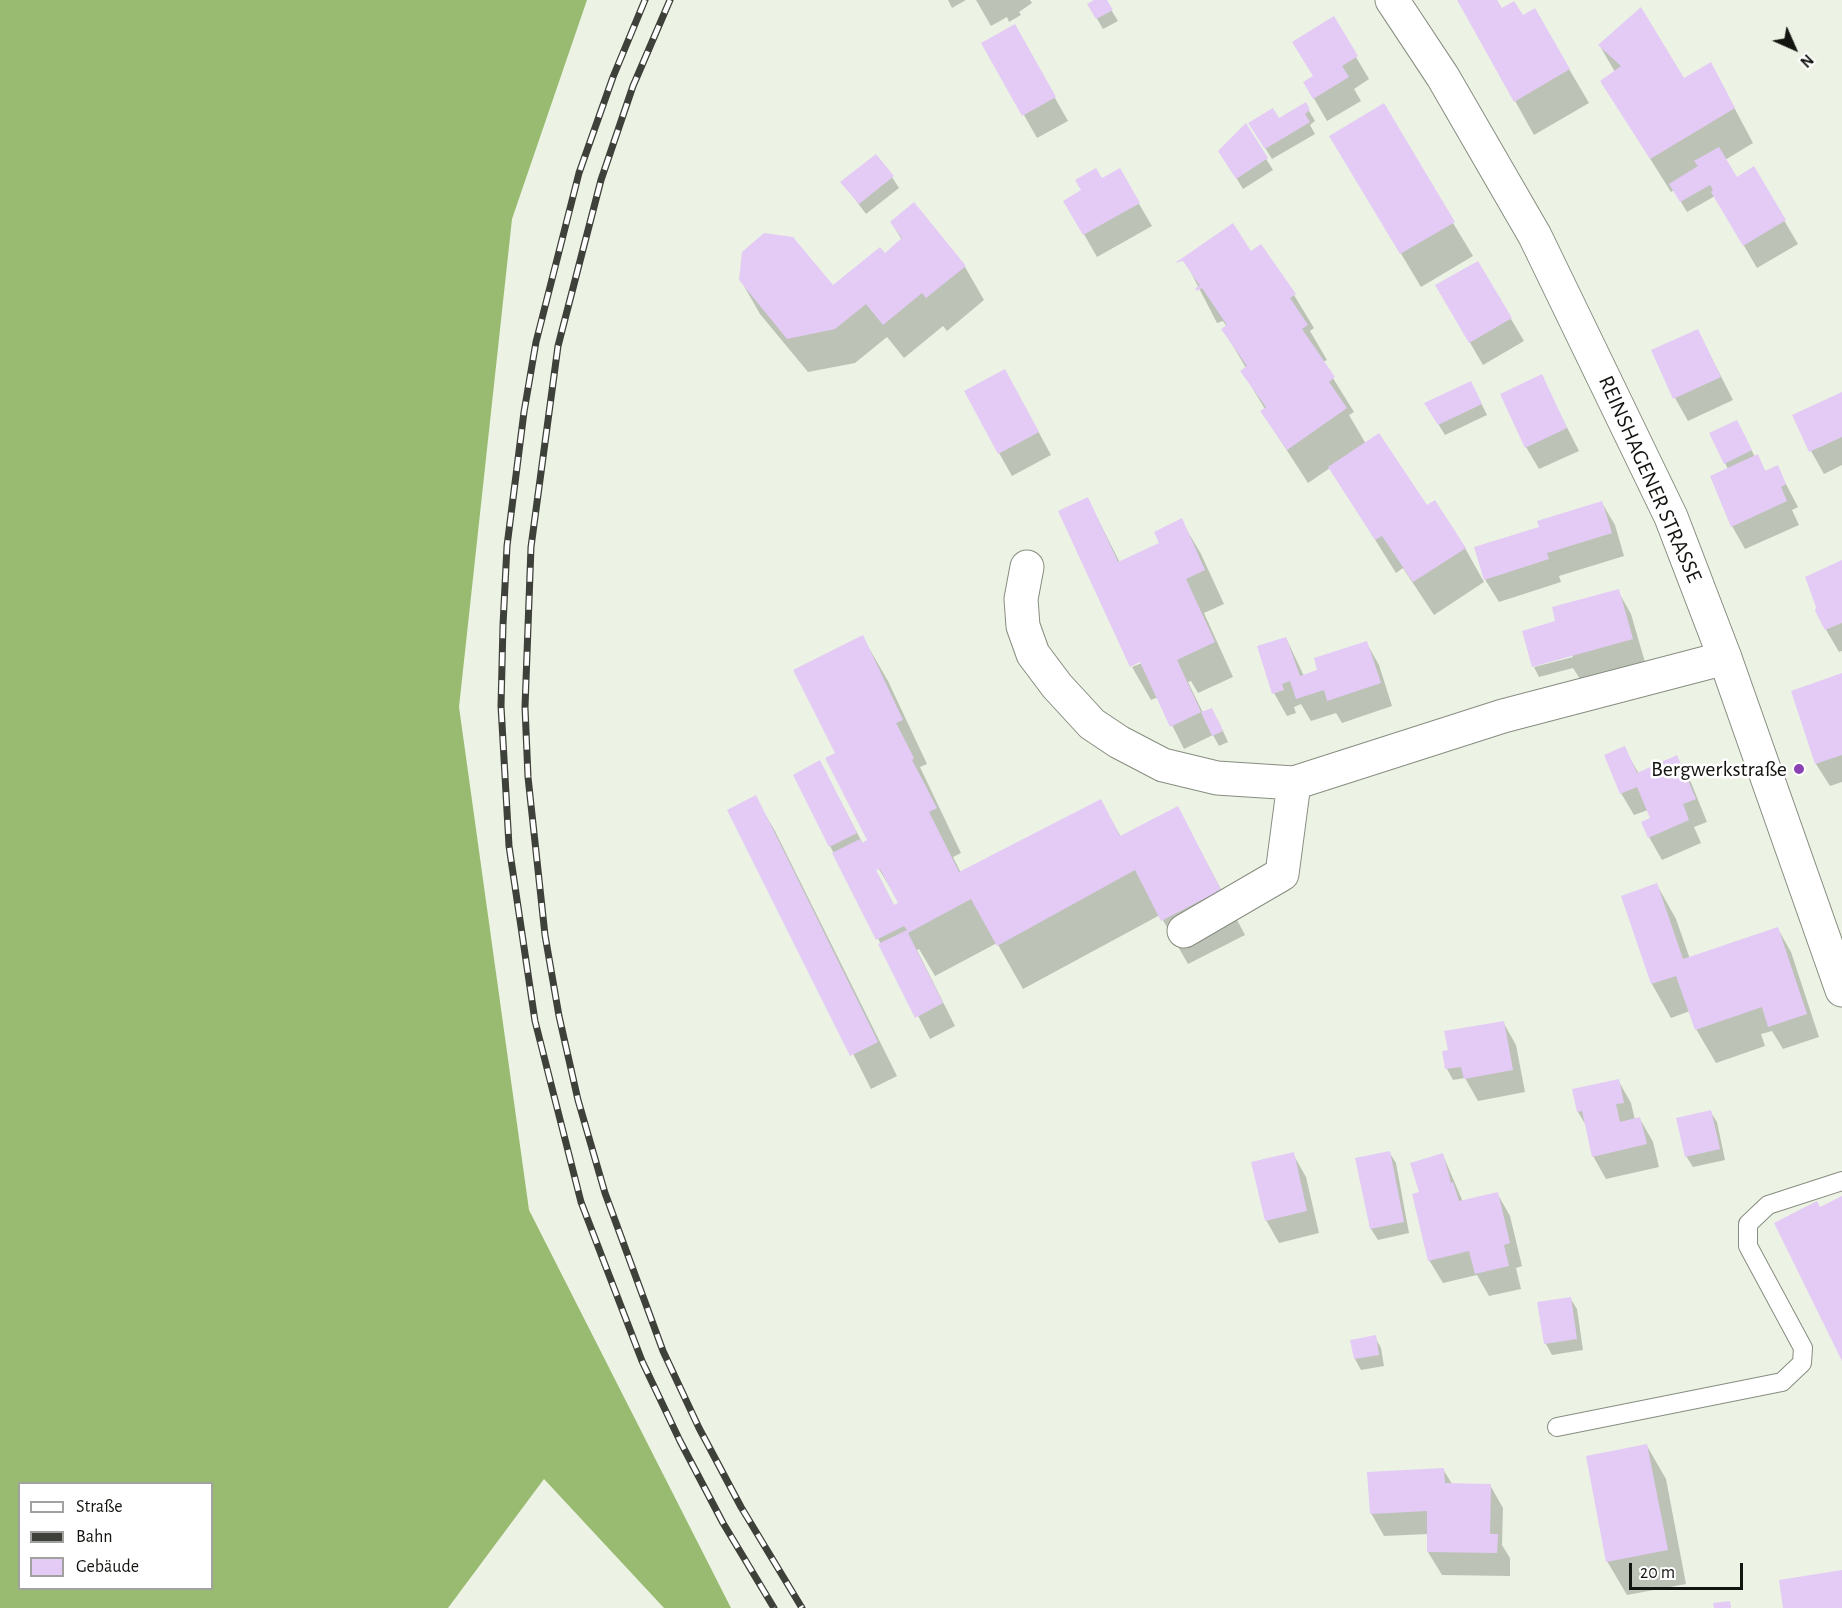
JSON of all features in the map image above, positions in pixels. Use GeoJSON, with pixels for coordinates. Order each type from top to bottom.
{"type":"FeatureCollection","features":[{"type":"Feature","properties":{"kind":"main road","name":"REINSHAGENER STRASSE"},"geometry":{"type":"LineString","coordinates":[[1392,0],[1443,77],[1535,236],[1671,516],[1725,658],[1842,990]]}},
{"type":"Feature","properties":{"kind":"main road"},"geometry":{"type":"LineString","coordinates":[[1026,567],[1021,598],[1023,626],[1033,654],[1057,686],[1092,724],[1119,742],[1163,765],[1217,778],[1293,783],[1503,716],[1725,658]]}},
{"type":"Feature","properties":{"kind":"main road"},"geometry":{"type":"LineString","coordinates":[[1184,931],[1282,874],[1293,783]]}},
{"type":"Feature","properties":{"kind":"lane"},"geometry":{"type":"LineString","coordinates":[[1557,1426],[1782,1382],[1802,1363],[1803,1348],[1748,1246],[1748,1224],[1768,1205],[1842,1181]]}},
{"type":"Feature","properties":{"kind":"green space"},"geometry":{"type":"Polygon","coordinates":[[[0,0],[587,0],[512,219],[459,707],[529,1210],[731,1608],[664,1608],[544,1479],[448,1608],[0,1608],[0,0]]]}},
{"type":"Feature","properties":{"kind":"building"},"geometry":{"type":"Polygon","coordinates":[[[1094,0],[1107,0],[1113,10],[1096,19],[1087,4],[1094,0]]]}},
{"type":"Feature","properties":{"kind":"building"},"geometry":{"type":"Polygon","coordinates":[[[1457,0],[1497,0],[1502,8],[1514,1],[1523,15],[1535,8],[1570,69],[1514,102],[1457,0]]]}},
{"type":"Feature","properties":{"kind":"building"},"geometry":{"type":"Polygon","coordinates":[[[1641,7],[1684,78],[1711,62],[1735,108],[1650,159],[1600,81],[1621,66],[1598,45],[1641,7]]]}},
{"type":"Feature","properties":{"kind":"building"},"geometry":{"type":"Polygon","coordinates":[[[1334,16],[1358,56],[1342,66],[1349,77],[1313,99],[1303,82],[1313,76],[1292,42],[1334,16]]]}},
{"type":"Feature","properties":{"kind":"building"},"geometry":{"type":"Polygon","coordinates":[[[1015,24],[1056,97],[1022,116],[981,43],[1015,24]]]}},
{"type":"Feature","properties":{"kind":"building"},"geometry":{"type":"Polygon","coordinates":[[[1306,102],[1310,110],[1305,114],[1310,122],[1265,149],[1248,123],[1273,108],[1279,118],[1306,102]]]}},
{"type":"Feature","properties":{"kind":"building"},"geometry":{"type":"Polygon","coordinates":[[[1384,103],[1455,222],[1400,254],[1329,136],[1384,103]]]}},
{"type":"Feature","properties":{"kind":"building"},"geometry":{"type":"Polygon","coordinates":[[[1246,123],[1268,158],[1236,179],[1218,151],[1246,123]]]}},
{"type":"Feature","properties":{"kind":"building"},"geometry":{"type":"Polygon","coordinates":[[[1719,147],[1737,177],[1754,166],[1786,220],[1743,246],[1711,192],[1713,190],[1710,185],[1680,202],[1669,184],[1698,166],[1694,161],[1719,147]]]}},
{"type":"Feature","properties":{"kind":"building"},"geometry":{"type":"Polygon","coordinates":[[[876,154],[894,176],[859,204],[840,182],[876,154]]]}},
{"type":"Feature","properties":{"kind":"building"},"geometry":{"type":"Polygon","coordinates":[[[1096,168],[1102,178],[1120,168],[1140,203],[1083,235],[1063,201],[1081,190],[1075,180],[1096,168]]]}},
{"type":"Feature","properties":{"kind":"building"},"geometry":{"type":"Polygon","coordinates":[[[914,202],[966,266],[926,298],[922,293],[883,325],[866,304],[835,329],[787,339],[739,280],[742,252],[764,233],[793,237],[833,285],[880,247],[885,253],[902,238],[890,222],[914,202]]]}},
{"type":"Feature","properties":{"kind":"building"},"geometry":{"type":"Polygon","coordinates":[[[1233,223],[1251,251],[1261,244],[1296,294],[1290,298],[1308,325],[1302,329],[1335,377],[1329,382],[1347,408],[1287,450],[1260,411],[1266,407],[1240,371],[1247,366],[1221,329],[1227,325],[1202,288],[1197,291],[1195,288],[1200,286],[1183,261],[1175,263],[1233,223]]]}},
{"type":"Feature","properties":{"kind":"building"},"geometry":{"type":"Polygon","coordinates":[[[1478,261],[1512,318],[1469,343],[1435,285],[1478,261]]]}},
{"type":"Feature","properties":{"kind":"building"},"geometry":{"type":"Polygon","coordinates":[[[1698,329],[1721,377],[1673,399],[1651,350],[1698,329]]]}},
{"type":"Feature","properties":{"kind":"building"},"geometry":{"type":"Polygon","coordinates":[[[1005,369],[1039,432],[998,454],[964,391],[1005,369]]]}},
{"type":"Feature","properties":{"kind":"building"},"geometry":{"type":"Polygon","coordinates":[[[1542,374],[1567,428],[1525,448],[1500,394],[1542,374]]]}},
{"type":"Feature","properties":{"kind":"building"},"geometry":{"type":"Polygon","coordinates":[[[1471,381],[1482,404],[1438,425],[1424,403],[1471,381]]]}},
{"type":"Feature","properties":{"kind":"building"},"geometry":{"type":"Polygon","coordinates":[[[1842,392],[1842,437],[1809,452],[1792,415],[1842,392]]]}},
{"type":"Feature","properties":{"kind":"building"},"geometry":{"type":"Polygon","coordinates":[[[1737,420],[1752,450],[1724,464],[1709,433],[1737,420]]]}},
{"type":"Feature","properties":{"kind":"building"},"geometry":{"type":"Polygon","coordinates":[[[1379,433],[1427,505],[1435,500],[1466,548],[1413,582],[1382,536],[1375,540],[1328,467],[1379,433]]]}},
{"type":"Feature","properties":{"kind":"building"},"geometry":{"type":"Polygon","coordinates":[[[1758,454],[1765,471],[1778,465],[1786,484],[1781,487],[1787,501],[1731,527],[1710,476],[1758,454]]]}},
{"type":"Feature","properties":{"kind":"building"},"geometry":{"type":"Polygon","coordinates":[[[1088,497],[1118,562],[1159,543],[1154,532],[1182,518],[1205,570],[1186,579],[1215,642],[1177,660],[1201,712],[1170,727],[1140,662],[1130,667],[1058,511],[1088,497]]]}},
{"type":"Feature","properties":{"kind":"building"},"geometry":{"type":"Polygon","coordinates":[[[1602,501],[1612,533],[1547,553],[1549,559],[1484,580],[1474,547],[1539,527],[1537,521],[1602,501]]]}},
{"type":"Feature","properties":{"kind":"building"},"geometry":{"type":"Polygon","coordinates":[[[1842,560],[1842,623],[1825,630],[1815,611],[1816,607],[1805,577],[1842,560]]]}},
{"type":"Feature","properties":{"kind":"building"},"geometry":{"type":"Polygon","coordinates":[[[1619,589],[1633,639],[1532,667],[1522,631],[1555,621],[1552,607],[1619,589]]]}},
{"type":"Feature","properties":{"kind":"building"},"geometry":{"type":"Polygon","coordinates":[[[863,635],[903,720],[896,723],[937,808],[929,812],[959,872],[1101,799],[1120,836],[1178,806],[1221,890],[1161,921],[1135,870],[997,946],[971,899],[908,933],[943,1003],[915,1018],[878,944],[907,930],[904,926],[876,940],[832,853],[860,839],[862,843],[867,840],[825,758],[835,753],[793,670],[863,635]],[[880,869],[876,870],[894,905],[898,903],[880,869]]]}},
{"type":"Feature","properties":{"kind":"building"},"geometry":{"type":"Polygon","coordinates":[[[1286,637],[1300,676],[1317,670],[1314,658],[1367,641],[1381,683],[1327,701],[1324,690],[1296,699],[1290,681],[1282,684],[1284,690],[1272,694],[1257,646],[1286,637]]]}},
{"type":"Feature","properties":{"kind":"building"},"geometry":{"type":"Polygon","coordinates":[[[1842,673],[1842,755],[1815,764],[1791,691],[1842,673]]]}},
{"type":"Feature","properties":{"kind":"building"},"geometry":{"type":"Polygon","coordinates":[[[1212,708],[1223,731],[1212,736],[1201,712],[1212,708]]]}},
{"type":"Feature","properties":{"kind":"building"},"geometry":{"type":"Polygon","coordinates":[[[1625,746],[1637,773],[1677,755],[1696,799],[1683,804],[1689,820],[1648,838],[1641,822],[1650,818],[1637,787],[1620,794],[1604,755],[1625,746]]]}},
{"type":"Feature","properties":{"kind":"building"},"geometry":{"type":"Polygon","coordinates":[[[820,760],[857,833],[829,847],[793,775],[820,760]]]}},
{"type":"Feature","properties":{"kind":"building"},"geometry":{"type":"Polygon","coordinates":[[[756,795],[878,1042],[850,1056],[727,810],[756,795]]]}},
{"type":"Feature","properties":{"kind":"building"},"geometry":{"type":"Polygon","coordinates":[[[1657,883],[1683,959],[1778,927],[1807,1014],[1768,1027],[1762,1007],[1695,1030],[1676,976],[1651,984],[1621,896],[1657,883]]]}},
{"type":"Feature","properties":{"kind":"building"},"geometry":{"type":"Polygon","coordinates":[[[1504,1021],[1513,1070],[1464,1079],[1461,1067],[1445,1069],[1442,1051],[1448,1050],[1444,1031],[1504,1021]]]}},
{"type":"Feature","properties":{"kind":"building"},"geometry":{"type":"Polygon","coordinates":[[[1619,1079],[1624,1103],[1616,1104],[1620,1122],[1640,1117],[1647,1144],[1592,1157],[1582,1111],[1577,1112],[1572,1089],[1619,1079]]]}},
{"type":"Feature","properties":{"kind":"building"},"geometry":{"type":"Polygon","coordinates":[[[1711,1110],[1720,1149],[1685,1157],[1676,1118],[1711,1110]]]}},
{"type":"Feature","properties":{"kind":"building"},"geometry":{"type":"Polygon","coordinates":[[[1390,1151],[1404,1222],[1370,1229],[1355,1158],[1390,1151]]]}},
{"type":"Feature","properties":{"kind":"building"},"geometry":{"type":"Polygon","coordinates":[[[1294,1152],[1307,1211],[1265,1221],[1251,1162],[1294,1152]]]}},
{"type":"Feature","properties":{"kind":"building"},"geometry":{"type":"Polygon","coordinates":[[[1443,1153],[1451,1183],[1453,1182],[1459,1201],[1498,1192],[1510,1243],[1504,1245],[1509,1266],[1475,1274],[1469,1251],[1428,1261],[1412,1194],[1419,1192],[1410,1163],[1443,1153]]]}},
{"type":"Feature","properties":{"kind":"building"},"geometry":{"type":"Polygon","coordinates":[[[1842,1196],[1842,1361],[1774,1223],[1817,1201],[1820,1207],[1842,1196]]]}},
{"type":"Feature","properties":{"kind":"building"},"geometry":{"type":"Polygon","coordinates":[[[1571,1297],[1577,1339],[1544,1344],[1537,1302],[1571,1297]]]}},
{"type":"Feature","properties":{"kind":"building"},"geometry":{"type":"Polygon","coordinates":[[[1376,1335],[1379,1355],[1354,1359],[1350,1340],[1376,1335]]]}},
{"type":"Feature","properties":{"kind":"building"},"geometry":{"type":"Polygon","coordinates":[[[1647,1444],[1668,1550],[1606,1562],[1586,1456],[1647,1444]]]}},
{"type":"Feature","properties":{"kind":"building"},"geometry":{"type":"Polygon","coordinates":[[[1444,1468],[1445,1483],[1491,1484],[1490,1534],[1498,1534],[1497,1553],[1427,1552],[1427,1511],[1370,1514],[1367,1472],[1444,1468]]]}},
{"type":"Feature","properties":{"kind":"building"},"geometry":{"type":"Polygon","coordinates":[[[1842,1570],[1842,1608],[1783,1608],[1779,1580],[1842,1570]]]}},
{"type":"Feature","properties":{"kind":"building"},"geometry":{"type":"Polygon","coordinates":[[[1730,1601],[1731,1608],[1714,1608],[1713,1603],[1730,1601]]]}},
{"type":"Feature","properties":{"kind":"railway"},"geometry":{"type":"LineString","coordinates":[[645,0],[613,77],[579,173],[536,342],[524,412],[507,546],[503,625],[501,706],[509,846],[535,1021],[581,1202],[642,1361],[680,1441],[723,1523],[774,1608]]}},
{"type":"Feature","properties":{"kind":"railway"},"geometry":{"type":"LineString","coordinates":[[670,0],[633,86],[601,180],[558,346],[531,547],[525,707],[528,777],[545,935],[559,1016],[578,1100],[605,1193],[663,1351],[699,1428],[741,1507],[802,1608]]}},
{"type":"Feature","properties":{"kind":"place","name":"Bergwerkstraße"},"geometry":{"type":"Point","coordinates":[1799,769]}}]}
